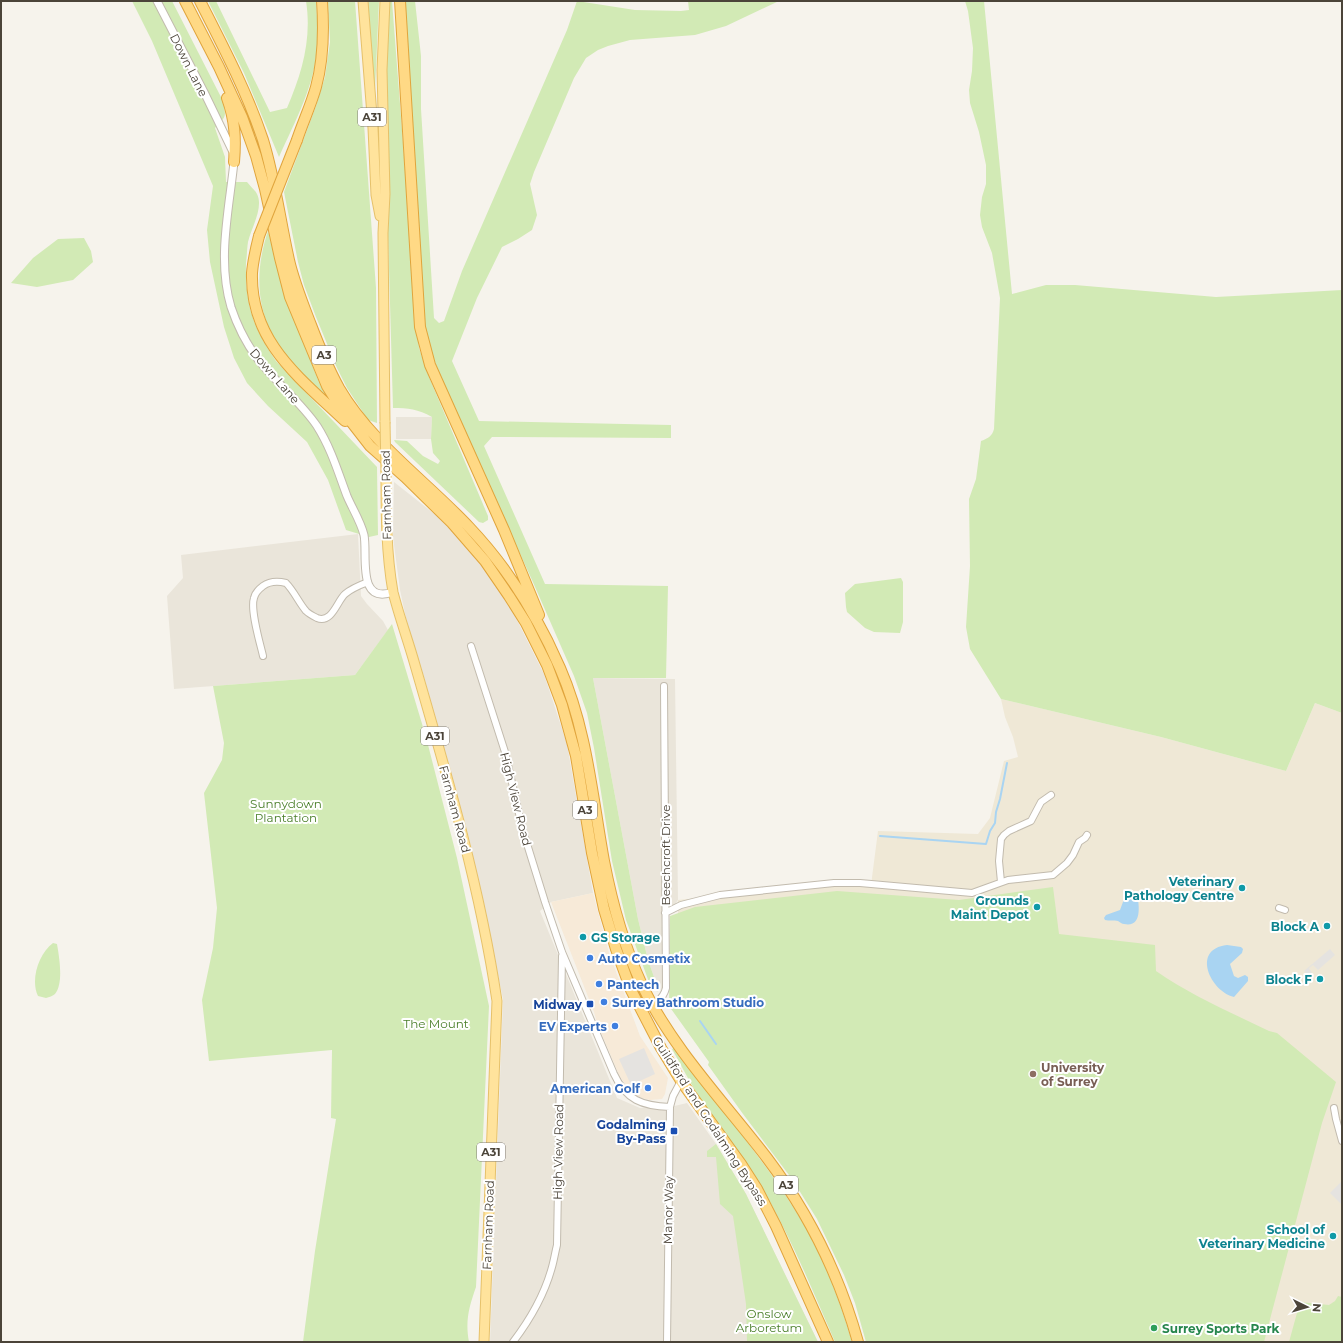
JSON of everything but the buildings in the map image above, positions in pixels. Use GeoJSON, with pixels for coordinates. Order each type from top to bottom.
{"type":"FeatureCollection","features":[{"type":"Feature","properties":{"kind":"highway","name":"Guildford and Godalming Bypass"},"geometry":{"type":"LineString","coordinates":[[186,1],[234,98],[249,137],[265,189],[284,278],[290,297],[327,386],[354,426],[370,446],[432,503],[472,545],[509,596],[526,623],[547,665],[564,710],[576,756],[592,853],[604,909],[623,969],[641,1011],[681,1081],[741,1164],[757,1189],[776,1226],[828,1342]]}},
{"type":"Feature","properties":{"kind":"highway","name":"Guildford and Godalming Bypass"},"geometry":{"type":"LineString","coordinates":[[200,1],[228,57],[254,116],[271,172],[294,279],[314,332],[337,384],[350,406],[376,438],[459,517],[487,548],[508,575],[527,604],[552,651],[569,691],[589,764],[604,861],[619,923],[630,956],[652,1005],[681,1048],[792,1192],[830,1262],[839,1283],[858,1342]]}},
{"type":"Feature","properties":{"kind":"highway"},"geometry":{"type":"LineString","coordinates":[[322,1],[324,28],[320,64],[313,96],[259,236],[253,265],[253,287],[257,311],[269,339],[277,353],[289,367],[370,446]]}},
{"type":"Feature","properties":{"kind":"highway","name":"A3"},"geometry":{"type":"LineString","coordinates":[[400,1],[420,327],[424,346],[433,372],[525,578],[552,651]]}},
{"type":"Feature","properties":{"kind":"highway"},"geometry":{"type":"LineString","coordinates":[[198,24],[232,112],[235,134],[234,162]]}},
{"type":"Feature","properties":{"kind":"main road","name":"Farnham Road"},"geometry":{"type":"LineString","coordinates":[[363,1],[373,128],[376,195],[383,233]]}},
{"type":"Feature","properties":{"kind":"main road","name":"Farnham Road"},"geometry":{"type":"LineString","coordinates":[[385,1],[382,70],[385,194],[383,233],[387,547],[393,592],[446,773],[468,857],[492,970],[497,1001],[484,1342]]}},
{"type":"Feature","properties":{"kind":"street","name":"Down Lane"},"geometry":{"type":"LineString","coordinates":[[156,1],[230,146],[234,162],[225,250],[225,278],[232,307],[241,332],[257,358],[304,409],[327,445],[350,504],[363,531],[368,582]]}},
{"type":"Feature","properties":{"kind":"street"},"geometry":{"type":"LineString","coordinates":[[263,656],[252,606],[254,597],[258,590],[265,585],[279,581],[286,583],[306,611],[312,616],[320,619],[333,612],[344,594],[368,582],[371,589],[378,594],[393,592]]}},
{"type":"Feature","properties":{"kind":"street","name":"High View Road"},"geometry":{"type":"LineString","coordinates":[[471,646],[505,752],[533,866],[562,952],[575,983],[619,1084],[625,1092],[641,1103],[651,1106],[670,1107]]}},
{"type":"Feature","properties":{"kind":"street","name":"Beechcroft Drive"},"geometry":{"type":"LineString","coordinates":[[641,1011],[662,998],[665,994],[666,988],[664,686]]}},
{"type":"Feature","properties":{"kind":"street"},"geometry":{"type":"LineString","coordinates":[[1001,882],[999,861],[1001,839],[1009,831],[1031,821],[1040,802],[1051,795]]}},
{"type":"Feature","properties":{"kind":"street"},"geometry":{"type":"LineString","coordinates":[[665,913],[681,905],[720,895],[818,884],[860,883],[968,894],[1001,882],[1052,875],[1067,863],[1073,855],[1079,842],[1087,835]]}},
{"type":"Feature","properties":{"kind":"street","name":"High View Road"},"geometry":{"type":"LineString","coordinates":[[512,1342],[524,1326],[541,1294],[552,1267],[557,1246],[562,952]]}},
{"type":"Feature","properties":{"kind":"street"},"geometry":{"type":"LineString","coordinates":[[562,985],[567,982],[575,983]]}},
{"type":"Feature","properties":{"kind":"street","name":"Manor Way"},"geometry":{"type":"LineString","coordinates":[[667,1342],[670,1107],[673,1096],[681,1081]]}},
{"type":"Feature","properties":{"kind":"street"},"geometry":{"type":"LineString","coordinates":[[1334,1108],[1342,1141]]}},
{"type":"Feature","properties":{"kind":"shaded area"},"geometry":{"type":"Polygon","coordinates":[[[396,417],[432,417],[431,439],[396,439],[396,417]]]}},
{"type":"Feature","properties":{"kind":"shaded area"},"geometry":{"type":"Polygon","coordinates":[[[394,482],[437,516],[468,548],[490,575],[508,602],[544,674],[567,744],[593,893],[551,902],[540,911],[617,1098],[640,1108],[666,1108],[687,1103],[716,1144],[746,1194],[818,1342],[490,1342],[503,999],[469,838],[423,674],[407,623],[400,590],[393,537],[394,482]]]}},
{"type":"Feature","properties":{"kind":"shaded area"},"geometry":{"type":"Polygon","coordinates":[[[358,534],[361,596],[383,621],[388,630],[355,675],[174,689],[167,596],[183,578],[181,555],[358,534]]]}},
{"type":"Feature","properties":{"kind":"shaded area"},"geometry":{"type":"Polygon","coordinates":[[[593,678],[675,679],[678,900],[669,913],[669,983],[659,991],[648,960],[638,919],[593,678]]]}},
{"type":"Feature","properties":{"kind":"shaded area","name":"Surrey Sports Park"},"geometry":{"type":"Polygon","coordinates":[[[1001,699],[1161,737],[1286,771],[1315,703],[1342,713],[1342,1342],[870,1342],[857,1300],[678,913],[678,900],[838,884],[871,885],[878,831],[978,834],[990,818],[1004,761],[1018,757],[1013,737],[1005,717],[1001,699]]]}},
{"type":"Feature","properties":{"kind":"shaded area"},"geometry":{"type":"Polygon","coordinates":[[[593,893],[609,953],[640,1036],[668,1078],[665,1094],[662,1099],[650,1100],[637,1097],[619,1075],[597,1023],[551,902],[593,893]]]}},
{"type":"Feature","properties":{"kind":"shaded area"},"geometry":{"type":"Polygon","coordinates":[[[1330,949],[1335,955],[1318,970],[1313,965],[1309,968],[1312,973],[1309,976],[1304,971],[1330,949]]]}},
{"type":"Feature","properties":{"kind":"shaded area"},"geometry":{"type":"Polygon","coordinates":[[[644,1048],[655,1074],[631,1085],[619,1059],[644,1048]]]}},
{"type":"Feature","properties":{"kind":"shaded area"},"geometry":{"type":"Polygon","coordinates":[[[1342,1181],[1342,1205],[1330,1193],[1342,1181]]]}},
{"type":"Feature","properties":{"kind":"green space"},"geometry":{"type":"Polygon","coordinates":[[[132,1],[172,1],[223,101],[225,116],[215,128],[225,157],[226,182],[247,182],[256,192],[259,200],[258,212],[248,242],[246,263],[247,291],[252,315],[261,337],[276,361],[377,467],[378,535],[369,537],[346,530],[328,480],[307,442],[268,406],[247,383],[234,358],[224,327],[210,262],[207,230],[213,186],[152,41],[132,1]]]}},
{"type":"Feature","properties":{"kind":"green space"},"geometry":{"type":"Polygon","coordinates":[[[208,1],[216,1],[270,112],[287,108],[301,69],[307,42],[308,15],[306,1],[316,1],[317,39],[316,59],[313,73],[304,102],[279,157],[244,73],[208,1]]]}},
{"type":"Feature","properties":{"kind":"green space"},"geometry":{"type":"Polygon","coordinates":[[[328,1],[355,1],[376,288],[377,423],[368,420],[347,388],[316,317],[304,285],[298,262],[284,192],[316,106],[325,77],[330,42],[328,1]]]}},
{"type":"Feature","properties":{"kind":"green space"},"geometry":{"type":"Polygon","coordinates":[[[366,1],[379,1],[375,90],[378,141],[366,1]]]}},
{"type":"Feature","properties":{"kind":"green space"},"geometry":{"type":"Polygon","coordinates":[[[387,1],[392,1],[419,348],[429,377],[488,516],[488,520],[483,523],[479,522],[394,440],[407,441],[423,456],[438,464],[440,461],[433,453],[431,439],[432,417],[422,412],[403,408],[393,408],[384,94],[387,1]]]}},
{"type":"Feature","properties":{"kind":"green space"},"geometry":{"type":"Polygon","coordinates":[[[402,1],[415,1],[421,56],[421,109],[434,318],[439,323],[444,321],[462,271],[567,30],[577,1],[635,10],[681,11],[689,10],[688,1],[779,1],[726,26],[695,35],[630,40],[598,50],[586,58],[574,78],[530,184],[537,215],[532,230],[502,247],[477,298],[452,361],[479,421],[671,425],[671,438],[492,437],[484,446],[545,584],[668,586],[666,678],[593,678],[638,919],[648,960],[659,991],[654,990],[649,982],[626,920],[612,861],[587,713],[574,676],[446,392],[425,335],[402,1]]]}},
{"type":"Feature","properties":{"kind":"green space"},"geometry":{"type":"Polygon","coordinates":[[[965,1],[984,1],[1012,294],[1046,285],[1075,285],[1216,297],[1342,290],[1342,713],[1315,703],[1286,771],[1161,737],[1001,699],[970,649],[966,627],[970,566],[969,499],[976,479],[981,441],[990,436],[994,429],[1000,298],[992,253],[982,227],[980,215],[982,197],[986,184],[986,165],[979,132],[970,103],[969,90],[973,48],[968,11],[965,1]]]}},
{"type":"Feature","properties":{"kind":"green space"},"geometry":{"type":"Polygon","coordinates":[[[268,231],[286,300],[319,382],[329,400],[306,377],[275,340],[263,312],[259,285],[261,258],[268,231]]]}},
{"type":"Feature","properties":{"kind":"green space"},"geometry":{"type":"Polygon","coordinates":[[[84,238],[91,251],[93,262],[73,280],[37,287],[11,283],[33,258],[58,239],[84,238]]]}},
{"type":"Feature","properties":{"kind":"green space"},"geometry":{"type":"Polygon","coordinates":[[[901,578],[903,582],[903,622],[900,633],[874,632],[865,628],[847,612],[845,593],[855,584],[901,578]]]}},
{"type":"Feature","properties":{"kind":"green space"},"geometry":{"type":"Polygon","coordinates":[[[392,624],[426,737],[457,858],[489,1006],[476,1287],[468,1314],[467,1327],[469,1342],[303,1342],[315,1251],[336,1119],[331,1118],[332,1050],[209,1061],[202,1000],[213,948],[217,908],[204,793],[222,760],[224,743],[213,686],[355,675],[392,624]]]}},
{"type":"Feature","properties":{"kind":"green space","name":"Surrey Sports Park"},"geometry":{"type":"Polygon","coordinates":[[[1053,887],[1059,934],[1155,945],[1156,971],[1211,1003],[1269,1031],[1277,1033],[1336,1082],[1322,1123],[1264,1342],[866,1342],[855,1303],[844,1275],[817,1219],[792,1179],[708,1065],[709,1062],[669,1006],[670,916],[695,907],[837,891],[959,900],[1053,887]]]}},
{"type":"Feature","properties":{"kind":"green space"},"geometry":{"type":"Polygon","coordinates":[[[53,943],[57,944],[60,977],[58,989],[55,994],[46,998],[38,996],[35,982],[37,967],[40,960],[48,947],[53,943]]]}},
{"type":"Feature","properties":{"kind":"green space"},"geometry":{"type":"Polygon","coordinates":[[[674,1048],[745,1139],[800,1218],[827,1271],[852,1342],[835,1342],[800,1262],[772,1205],[754,1174],[699,1097],[672,1049],[674,1048]]]}},
{"type":"Feature","properties":{"kind":"green space","name":"Onslow Arboretum"},"geometry":{"type":"Polygon","coordinates":[[[716,1144],[746,1194],[818,1342],[747,1342],[746,1304],[733,1216],[720,1204],[716,1157],[707,1157],[707,1151],[716,1144]]]}},
{"type":"Feature","properties":{"kind":"green space"},"geometry":{"type":"Polygon","coordinates":[[[1338,1296],[1342,1297],[1342,1342],[1289,1342],[1300,1302],[1329,1305],[1335,1301],[1338,1296]]]}},
{"type":"Feature","properties":{"kind":"water"},"geometry":{"type":"Polygon","coordinates":[[[1127,891],[1137,893],[1139,909],[1137,919],[1130,924],[1105,920],[1104,918],[1106,915],[1120,910],[1127,891]]]}},
{"type":"Feature","properties":{"kind":"water"},"geometry":{"type":"Polygon","coordinates":[[[1227,945],[1241,947],[1243,949],[1242,953],[1230,964],[1234,976],[1238,978],[1245,975],[1248,977],[1248,981],[1234,997],[1225,993],[1218,987],[1208,970],[1207,962],[1210,954],[1216,948],[1227,945]]]}},
{"type":"Feature","properties":{"kind":"waterway"},"geometry":{"type":"LineString","coordinates":[[880,836],[986,844],[990,831],[995,823],[1007,763]]}},
{"type":"Feature","properties":{"kind":"waterway"},"geometry":{"type":"LineString","coordinates":[[700,1021],[716,1044]]}},
{"type":"Feature","properties":{"kind":"place","name":"Veterinary Pathology Centre"},"geometry":{"type":"Point","coordinates":[1242,888]}},
{"type":"Feature","properties":{"kind":"place","name":"Grounds Maint Depot"},"geometry":{"type":"Point","coordinates":[1037,907]}},
{"type":"Feature","properties":{"kind":"place","name":"Block A"},"geometry":{"type":"Point","coordinates":[1327,926]}},
{"type":"Feature","properties":{"kind":"place","name":"GS Storage"},"geometry":{"type":"Point","coordinates":[583,937]}},
{"type":"Feature","properties":{"kind":"place","name":"Auto Cosmetix"},"geometry":{"type":"Point","coordinates":[590,958]}},
{"type":"Feature","properties":{"kind":"place","name":"Block F"},"geometry":{"type":"Point","coordinates":[1320,979]}},
{"type":"Feature","properties":{"kind":"place","name":"Pantech"},"geometry":{"type":"Point","coordinates":[599,984]}},
{"type":"Feature","properties":{"kind":"place","name":"Surrey Bathroom Studio"},"geometry":{"type":"Point","coordinates":[604,1002]}},
{"type":"Feature","properties":{"kind":"place","name":"Midway"},"geometry":{"type":"Point","coordinates":[590,1004]}},
{"type":"Feature","properties":{"kind":"place","name":"EV Experts"},"geometry":{"type":"Point","coordinates":[615,1026]}},
{"type":"Feature","properties":{"kind":"place","name":"University of Surrey"},"geometry":{"type":"Point","coordinates":[1033,1074]}},
{"type":"Feature","properties":{"kind":"place","name":"American Golf"},"geometry":{"type":"Point","coordinates":[648,1088]}},
{"type":"Feature","properties":{"kind":"place","name":"Godalming By-Pass"},"geometry":{"type":"Point","coordinates":[674,1131]}},
{"type":"Feature","properties":{"kind":"place","name":"School of Veterinary Medicine"},"geometry":{"type":"Point","coordinates":[1333,1236]}},
{"type":"Feature","properties":{"kind":"place","name":"Surrey Sports Park"},"geometry":{"type":"Point","coordinates":[1154,1328]}},
{"type":"Feature","properties":{"kind":"park label","name":"Sunnydown Plantation"},"geometry":{"type":"Point","coordinates":[286,810]}},
{"type":"Feature","properties":{"kind":"park label","name":"The Mount"},"geometry":{"type":"Point","coordinates":[436,1023]}}]}
